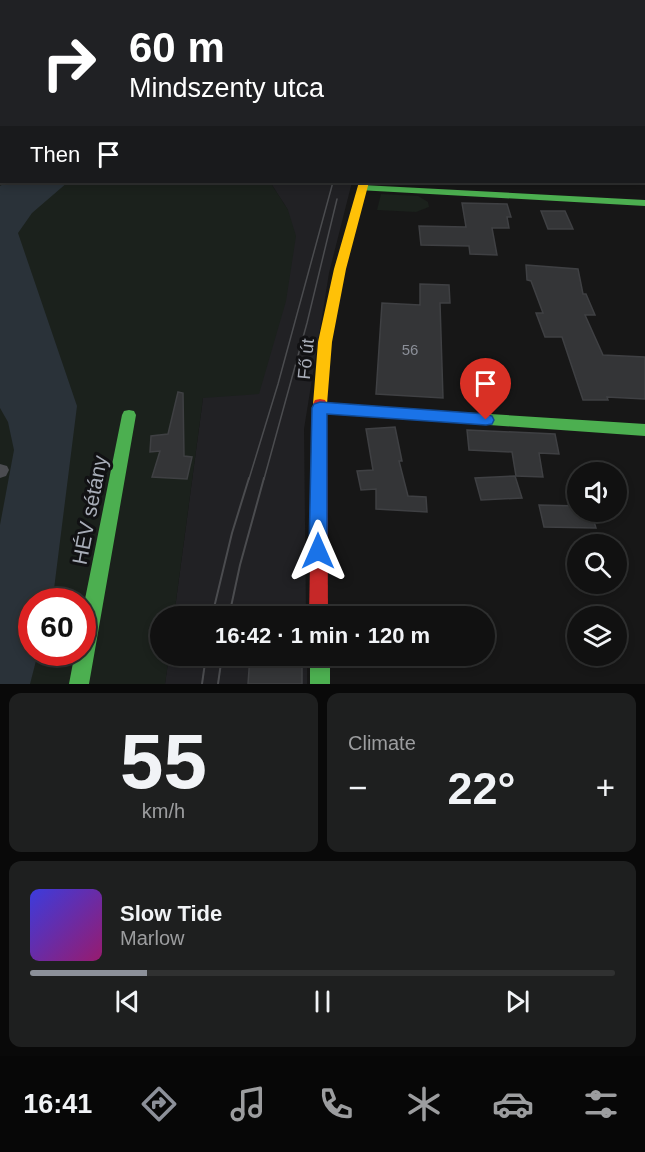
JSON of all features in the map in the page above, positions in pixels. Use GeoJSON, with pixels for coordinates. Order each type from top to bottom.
{"type":"FeatureCollection","features":[{"type":"Feature","properties":{"kind":"street"},"geometry":{"type":"LineString","coordinates":[[363,185],[645,203]]}},
{"type":"Feature","properties":{"kind":"street","name":"Fő út"},"geometry":{"type":"LineString","coordinates":[[318,606],[320,408],[325,342],[340,269],[363,185]]}},
{"type":"Feature","properties":{"kind":"street"},"geometry":{"type":"LineString","coordinates":[[320,408],[645,430]]}},
{"type":"Feature","properties":{"kind":"street","name":"HÉV sétány"},"geometry":{"type":"LineString","coordinates":[[79,684],[129,415]]}},
{"type":"Feature","properties":{"kind":"street"},"geometry":{"type":"LineString","coordinates":[[320,666],[320,684]]}},
{"type":"Feature","properties":{"kind":"shaded area"},"geometry":{"type":"Polygon","coordinates":[[[0,183],[271,183],[288,210],[296,236],[286,301],[259,394],[203,398],[175,606],[150,606],[150,666],[168,666],[165,684],[0,684],[0,183]]]}},
{"type":"Feature","properties":{"kind":"shaded area"},"geometry":{"type":"Polygon","coordinates":[[[5,183],[67,183],[32,213],[18,233],[77,406],[54,588],[18,588],[18,666],[35,666],[30,684],[0,684],[0,525],[14,450],[8,422],[0,408],[0,186],[5,183]]]}},
{"type":"Feature","properties":{"kind":"shaded area"},"geometry":{"type":"Polygon","coordinates":[[[271,183],[352,183],[329,273],[304,429],[306,606],[175,606],[203,398],[288,210],[271,183]]]}},
{"type":"Feature","properties":{"kind":"shaded area"},"geometry":{"type":"Polygon","coordinates":[[[381,194],[418,196],[428,202],[429,207],[416,212],[377,210],[381,194]]]}},
{"type":"Feature","properties":{"kind":"shaded area"},"geometry":{"type":"Polygon","coordinates":[[[168,666],[307,666],[307,684],[165,684],[168,666]]]}},
{"type":"Feature","properties":{"kind":"building"},"geometry":{"type":"Polygon","coordinates":[[[462,203],[507,204],[511,217],[507,217],[509,228],[492,228],[497,255],[470,254],[469,246],[421,245],[419,226],[466,227],[462,203]]]}},
{"type":"Feature","properties":{"kind":"building"},"geometry":{"type":"Polygon","coordinates":[[[541,211],[565,211],[573,229],[548,229],[541,211]]]}},
{"type":"Feature","properties":{"kind":"building"},"geometry":{"type":"Polygon","coordinates":[[[526,265],[578,269],[583,294],[586,294],[595,315],[585,315],[603,355],[645,357],[645,399],[607,397],[608,400],[583,400],[562,337],[545,337],[536,313],[543,313],[531,281],[527,280],[526,265]]]}},
{"type":"Feature","properties":{"kind":"building"},"geometry":{"type":"Polygon","coordinates":[[[420,284],[449,285],[450,303],[440,303],[443,398],[376,394],[382,303],[420,305],[420,284]]]}},
{"type":"Feature","properties":{"kind":"building"},"geometry":{"type":"Polygon","coordinates":[[[178,392],[183,393],[184,456],[192,457],[187,479],[152,477],[160,451],[150,452],[151,436],[168,434],[178,392]]]}},
{"type":"Feature","properties":{"kind":"building"},"geometry":{"type":"Polygon","coordinates":[[[395,427],[402,461],[399,461],[408,496],[426,497],[427,512],[376,509],[376,489],[361,490],[357,471],[373,470],[366,429],[395,427]]]}},
{"type":"Feature","properties":{"kind":"building"},"geometry":{"type":"Polygon","coordinates":[[[467,430],[555,434],[559,454],[539,453],[543,477],[516,476],[512,452],[469,450],[467,430]]]}},
{"type":"Feature","properties":{"kind":"building"},"geometry":{"type":"Polygon","coordinates":[[[515,476],[522,498],[481,500],[475,478],[515,476]]]}},
{"type":"Feature","properties":{"kind":"building"},"geometry":{"type":"Polygon","coordinates":[[[539,505],[567,506],[567,522],[594,522],[596,528],[544,527],[539,505]]]}},
{"type":"Feature","properties":{"kind":"building"},"geometry":{"type":"Polygon","coordinates":[[[249,666],[302,666],[302,684],[248,684],[249,666]]]}},
{"type":"Feature","properties":{"kind":"tram line"},"geometry":{"type":"LineString","coordinates":[[249,479],[278,384],[333,183]]}},
{"type":"Feature","properties":{"kind":"tram line"},"geometry":{"type":"LineString","coordinates":[[264,479],[307,323],[337,199]]}},
{"type":"Feature","properties":{"kind":"tram line"},"geometry":{"type":"LineString","coordinates":[[214,606],[232,533],[249,478]]}},
{"type":"Feature","properties":{"kind":"tram line"},"geometry":{"type":"LineString","coordinates":[[231,606],[264,478]]}},
{"type":"Feature","properties":{"kind":"tram line"},"geometry":{"type":"LineString","coordinates":[[202,684],[205,666]]}},
{"type":"Feature","properties":{"kind":"tram line"},"geometry":{"type":"LineString","coordinates":[[218,684],[221,666]]}},
{"type":"Feature","properties":{"kind":"traffic: fast"},"geometry":{"type":"LineString","coordinates":[[362,188],[645,203]]}},
{"type":"Feature","properties":{"kind":"traffic: fast"},"geometry":{"type":"LineString","coordinates":[[320,408],[645,430]]}},
{"type":"Feature","properties":{"kind":"traffic: fast"},"geometry":{"type":"LineString","coordinates":[[79,684],[129,415]]}},
{"type":"Feature","properties":{"kind":"traffic: fast"},"geometry":{"type":"LineString","coordinates":[[320,666],[320,684]]}},
{"type":"Feature","properties":{"kind":"traffic: slow"},"geometry":{"type":"LineString","coordinates":[[320,404],[325,342],[340,269],[364,183]]}},
{"type":"Feature","properties":{"kind":"traffic: jam"},"geometry":{"type":"LineString","coordinates":[[318,606],[320,404]]}},
{"type":"Feature","properties":{"kind":"route"},"geometry":{"type":"LineString","coordinates":[[318,551],[320,408],[486,420]]}}]}
